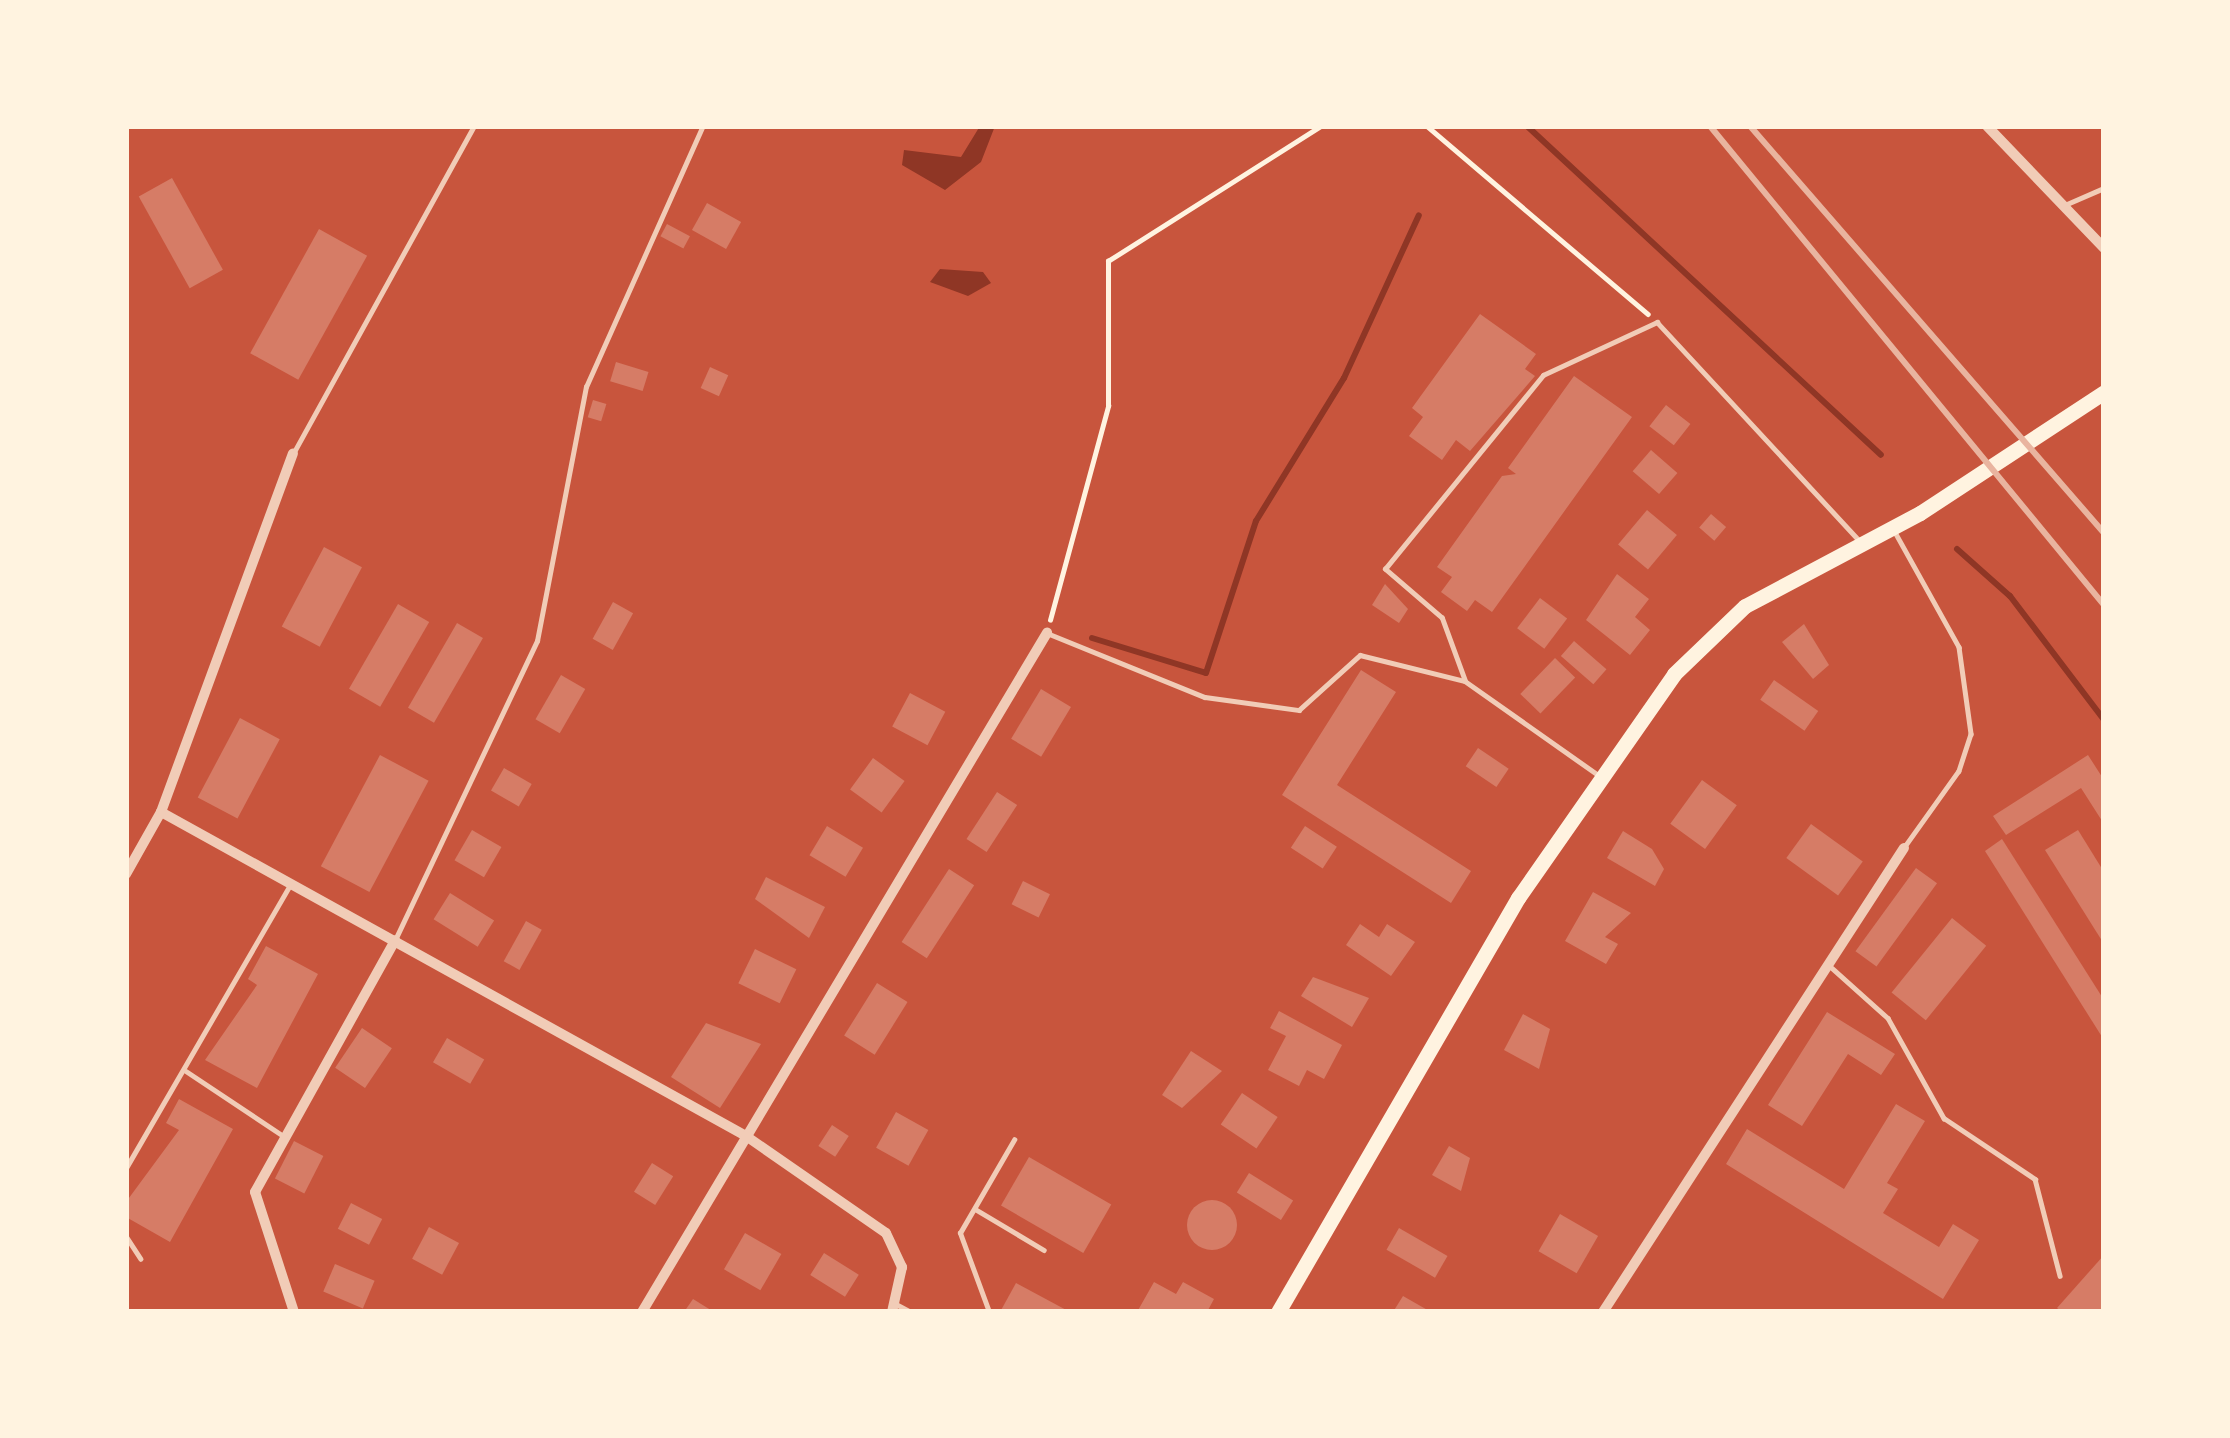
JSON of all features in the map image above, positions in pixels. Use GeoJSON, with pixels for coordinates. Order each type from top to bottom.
{"type":"FeatureCollection","features":[{"type":"Feature","properties":{"kind":"main road"},"geometry":{"type":"LineString","coordinates":[[1278,1312],[1597,774],[1674,674],[1745,606],[1893,526],[2104,392]]}},
{"type":"Feature","properties":{"kind":"street"},"geometry":{"type":"LineString","coordinates":[[1987,126],[2067,204],[2104,248]]}},
{"type":"Feature","properties":{"kind":"street"},"geometry":{"type":"LineString","coordinates":[[126,874],[161,812],[293,453]]}},
{"type":"Feature","properties":{"kind":"street"},"geometry":{"type":"LineString","coordinates":[[641,1312],[1047,633]]}},
{"type":"Feature","properties":{"kind":"street"},"geometry":{"type":"LineString","coordinates":[[161,812],[746,1136],[886,1232],[902,1267],[894,1308]]}},
{"type":"Feature","properties":{"kind":"street"},"geometry":{"type":"LineString","coordinates":[[1603,1312],[1904,848]]}},
{"type":"Feature","properties":{"kind":"street"},"geometry":{"type":"LineString","coordinates":[[294,1312],[255,1192],[395,940]]}},
{"type":"Feature","properties":{"kind":"lane"},"geometry":{"type":"LineString","coordinates":[[293,453],[474,126]]}},
{"type":"Feature","properties":{"kind":"lane"},"geometry":{"type":"LineString","coordinates":[[395,940],[537,641],[586,387],[703,126]]}},
{"type":"Feature","properties":{"kind":"lane"},"geometry":{"type":"LineString","coordinates":[[2067,204],[2104,188]]}},
{"type":"Feature","properties":{"kind":"lane"},"geometry":{"type":"LineString","coordinates":[[1466,681],[1442,618],[1385,569],[1543,375],[1657,322],[1861,542]]}},
{"type":"Feature","properties":{"kind":"lane"},"geometry":{"type":"LineString","coordinates":[[1893,526],[1959,647],[1971,734],[1959,771],[1904,848]]}},
{"type":"Feature","properties":{"kind":"lane"},"geometry":{"type":"LineString","coordinates":[[1047,633],[1205,698],[1299,710],[1360,655],[1466,681],[1597,774]]}},
{"type":"Feature","properties":{"kind":"lane"},"geometry":{"type":"LineString","coordinates":[[126,1168],[186,1071],[290,883]]}},
{"type":"Feature","properties":{"kind":"lane"},"geometry":{"type":"LineString","coordinates":[[1828,965],[1888,1018],[1944,1118],[2035,1179],[2060,1276]]}},
{"type":"Feature","properties":{"kind":"lane"},"geometry":{"type":"LineString","coordinates":[[186,1071],[285,1137]]}},
{"type":"Feature","properties":{"kind":"lane"},"geometry":{"type":"LineString","coordinates":[[989,1312],[960,1233],[1014,1140]]}},
{"type":"Feature","properties":{"kind":"lane"},"geometry":{"type":"LineString","coordinates":[[974,1209],[1044,1250]]}},
{"type":"Feature","properties":{"kind":"lane"},"geometry":{"type":"LineString","coordinates":[[126,1236],[141,1259]]}},
{"type":"Feature","properties":{"kind":"lane"},"geometry":{"type":"LineString","coordinates":[[894,1308],[911,1312]]}},
{"type":"Feature","properties":{"kind":"path"},"geometry":{"type":"LineString","coordinates":[[1047,633],[1108,406],[1108,261],[1321,126]]}},
{"type":"Feature","properties":{"kind":"path"},"geometry":{"type":"LineString","coordinates":[[1427,126],[1657,322]]}},
{"type":"Feature","properties":{"kind":"shaded area"},"geometry":{"type":"Polygon","coordinates":[[[980,126],[995,126],[981,162],[945,190],[902,165],[904,150],[961,157],[980,126]]]}},
{"type":"Feature","properties":{"kind":"shaded area"},"geometry":{"type":"Polygon","coordinates":[[[940,269],[983,272],[991,283],[968,296],[930,282],[940,269]]]}},
{"type":"Feature","properties":{"kind":"building"},"geometry":{"type":"Polygon","coordinates":[[[172,178],[223,270],[190,288],[139,196],[172,178]]]}},
{"type":"Feature","properties":{"kind":"building"},"geometry":{"type":"Polygon","coordinates":[[[707,203],[741,222],[726,249],[692,230],[707,203]]]}},
{"type":"Feature","properties":{"kind":"building"},"geometry":{"type":"Polygon","coordinates":[[[667,224],[690,236],[683,249],[660,236],[667,224]]]}},
{"type":"Feature","properties":{"kind":"building"},"geometry":{"type":"Polygon","coordinates":[[[319,229],[367,256],[298,380],[250,353],[319,229]]]}},
{"type":"Feature","properties":{"kind":"building"},"geometry":{"type":"Polygon","coordinates":[[[1480,314],[1536,354],[1525,369],[1535,376],[1470,451],[1456,440],[1442,460],[1409,436],[1423,417],[1412,408],[1480,314]]]}},
{"type":"Feature","properties":{"kind":"building"},"geometry":{"type":"Polygon","coordinates":[[[616,362],[649,372],[643,391],[610,381],[616,362]]]}},
{"type":"Feature","properties":{"kind":"building"},"geometry":{"type":"Polygon","coordinates":[[[710,367],[728,375],[719,396],[701,388],[710,367]]]}},
{"type":"Feature","properties":{"kind":"building"},"geometry":{"type":"Polygon","coordinates":[[[1574,376],[1632,417],[1492,612],[1475,600],[1467,611],[1441,592],[1452,577],[1437,567],[1502,476],[1516,474],[1508,468],[1574,376]]]}},
{"type":"Feature","properties":{"kind":"building"},"geometry":{"type":"Polygon","coordinates":[[[593,400],[606,404],[601,421],[588,417],[593,400]]]}},
{"type":"Feature","properties":{"kind":"building"},"geometry":{"type":"Polygon","coordinates":[[[1666,405],[1690,424],[1674,445],[1649,426],[1666,405]]]}},
{"type":"Feature","properties":{"kind":"building"},"geometry":{"type":"Polygon","coordinates":[[[1651,450],[1677,473],[1659,494],[1633,471],[1651,450]]]}},
{"type":"Feature","properties":{"kind":"building"},"geometry":{"type":"Polygon","coordinates":[[[1647,510],[1677,535],[1648,570],[1618,544],[1647,510]]]}},
{"type":"Feature","properties":{"kind":"building"},"geometry":{"type":"Polygon","coordinates":[[[1711,514],[1726,527],[1714,541],[1699,528],[1711,514]]]}},
{"type":"Feature","properties":{"kind":"building"},"geometry":{"type":"Polygon","coordinates":[[[324,547],[362,567],[320,647],[282,626],[324,547]]]}},
{"type":"Feature","properties":{"kind":"building"},"geometry":{"type":"Polygon","coordinates":[[[1617,574],[1649,599],[1635,617],[1650,630],[1630,655],[1586,620],[1617,574]]]}},
{"type":"Feature","properties":{"kind":"building"},"geometry":{"type":"Polygon","coordinates":[[[1385,584],[1408,609],[1399,623],[1372,605],[1385,584]]]}},
{"type":"Feature","properties":{"kind":"building"},"geometry":{"type":"Polygon","coordinates":[[[1540,598],[1567,618],[1544,649],[1517,628],[1540,598]]]}},
{"type":"Feature","properties":{"kind":"building"},"geometry":{"type":"Polygon","coordinates":[[[613,602],[633,613],[613,650],[593,639],[613,602]]]}},
{"type":"Feature","properties":{"kind":"building"},"geometry":{"type":"Polygon","coordinates":[[[398,604],[429,622],[380,707],[349,689],[398,604]]]}},
{"type":"Feature","properties":{"kind":"building"},"geometry":{"type":"Polygon","coordinates":[[[457,623],[483,638],[434,723],[408,708],[457,623]]]}},
{"type":"Feature","properties":{"kind":"building"},"geometry":{"type":"Polygon","coordinates":[[[1804,624],[1829,665],[1813,679],[1782,642],[1804,624]]]}},
{"type":"Feature","properties":{"kind":"building"},"geometry":{"type":"Polygon","coordinates":[[[1574,641],[1606,669],[1593,684],[1561,656],[1574,641]]]}},
{"type":"Feature","properties":{"kind":"building"},"geometry":{"type":"Polygon","coordinates":[[[1555,658],[1575,677],[1540,713],[1520,694],[1555,658]]]}},
{"type":"Feature","properties":{"kind":"building"},"geometry":{"type":"Polygon","coordinates":[[[1361,670],[1396,692],[1337,785],[1471,871],[1451,903],[1282,795],[1361,670]]]}},
{"type":"Feature","properties":{"kind":"building"},"geometry":{"type":"Polygon","coordinates":[[[561,675],[585,689],[560,733],[536,719],[561,675]]]}},
{"type":"Feature","properties":{"kind":"building"},"geometry":{"type":"Polygon","coordinates":[[[1774,680],[1818,711],[1804,731],[1760,700],[1774,680]]]}},
{"type":"Feature","properties":{"kind":"building"},"geometry":{"type":"Polygon","coordinates":[[[1041,689],[1071,707],[1041,757],[1011,739],[1041,689]]]}},
{"type":"Feature","properties":{"kind":"building"},"geometry":{"type":"Polygon","coordinates":[[[910,693],[945,712],[927,745],[892,727],[910,693]]]}},
{"type":"Feature","properties":{"kind":"building"},"geometry":{"type":"Polygon","coordinates":[[[240,718],[280,739],[237,819],[198,797],[240,718]]]}},
{"type":"Feature","properties":{"kind":"building"},"geometry":{"type":"Polygon","coordinates":[[[1478,748],[1509,769],[1496,787],[1466,766],[1478,748]]]}},
{"type":"Feature","properties":{"kind":"building"},"geometry":{"type":"Polygon","coordinates":[[[380,755],[429,781],[369,892],[321,866],[380,755]]]}},
{"type":"Feature","properties":{"kind":"building"},"geometry":{"type":"Polygon","coordinates":[[[2088,755],[2104,780],[2104,824],[2081,788],[2006,835],[1993,816],[2088,755]]]}},
{"type":"Feature","properties":{"kind":"building"},"geometry":{"type":"Polygon","coordinates":[[[873,758],[905,781],[882,812],[850,790],[873,758]]]}},
{"type":"Feature","properties":{"kind":"building"},"geometry":{"type":"Polygon","coordinates":[[[504,768],[532,784],[519,807],[491,791],[504,768]]]}},
{"type":"Feature","properties":{"kind":"building"},"geometry":{"type":"Polygon","coordinates":[[[1702,780],[1737,805],[1705,849],[1670,824],[1702,780]]]}},
{"type":"Feature","properties":{"kind":"building"},"geometry":{"type":"Polygon","coordinates":[[[997,792],[1017,805],[987,852],[967,839],[997,792]]]}},
{"type":"Feature","properties":{"kind":"building"},"geometry":{"type":"Polygon","coordinates":[[[1811,824],[1863,862],[1838,896],[1786,858],[1811,824]]]}},
{"type":"Feature","properties":{"kind":"building"},"geometry":{"type":"Polygon","coordinates":[[[827,826],[863,848],[845,877],[809,855],[827,826]]]}},
{"type":"Feature","properties":{"kind":"building"},"geometry":{"type":"Polygon","coordinates":[[[1305,826],[1337,847],[1323,869],[1291,848],[1305,826]]]}},
{"type":"Feature","properties":{"kind":"building"},"geometry":{"type":"Polygon","coordinates":[[[472,830],[501,847],[484,877],[454,860],[472,830]]]}},
{"type":"Feature","properties":{"kind":"building"},"geometry":{"type":"Polygon","coordinates":[[[2078,830],[2104,872],[2104,944],[2045,850],[2078,830]]]}},
{"type":"Feature","properties":{"kind":"building"},"geometry":{"type":"Polygon","coordinates":[[[1623,831],[1652,849],[1664,869],[1655,886],[1607,858],[1623,831]]]}},
{"type":"Feature","properties":{"kind":"building"},"geometry":{"type":"Polygon","coordinates":[[[2002,839],[2104,1000],[2104,1040],[1985,851],[2002,839]]]}},
{"type":"Feature","properties":{"kind":"building"},"geometry":{"type":"Polygon","coordinates":[[[1916,868],[1937,883],[1876,967],[1855,951],[1916,868]]]}},
{"type":"Feature","properties":{"kind":"building"},"geometry":{"type":"Polygon","coordinates":[[[949,869],[974,885],[927,958],[902,942],[949,869]]]}},
{"type":"Feature","properties":{"kind":"building"},"geometry":{"type":"Polygon","coordinates":[[[766,877],[825,907],[809,938],[755,899],[766,877]]]}},
{"type":"Feature","properties":{"kind":"building"},"geometry":{"type":"Polygon","coordinates":[[[1023,881],[1050,894],[1039,918],[1012,904],[1023,881]]]}},
{"type":"Feature","properties":{"kind":"building"},"geometry":{"type":"Polygon","coordinates":[[[1593,892],[1631,913],[1605,937],[1618,944],[1606,964],[1565,941],[1593,892]]]}},
{"type":"Feature","properties":{"kind":"building"},"geometry":{"type":"Polygon","coordinates":[[[450,893],[494,921],[478,947],[434,919],[450,893]]]}},
{"type":"Feature","properties":{"kind":"building"},"geometry":{"type":"Polygon","coordinates":[[[1952,918],[1986,946],[1926,1020],[1892,993],[1952,918]]]}},
{"type":"Feature","properties":{"kind":"building"},"geometry":{"type":"Polygon","coordinates":[[[526,921],[542,930],[519,970],[504,961],[526,921]]]}},
{"type":"Feature","properties":{"kind":"building"},"geometry":{"type":"Polygon","coordinates":[[[1360,924],[1379,937],[1387,924],[1415,942],[1391,976],[1346,945],[1360,924]]]}},
{"type":"Feature","properties":{"kind":"building"},"geometry":{"type":"Polygon","coordinates":[[[266,946],[318,974],[257,1088],[205,1060],[257,985],[248,979],[266,946]]]}},
{"type":"Feature","properties":{"kind":"building"},"geometry":{"type":"Polygon","coordinates":[[[755,949],[796,969],[780,1003],[738,983],[755,949]]]}},
{"type":"Feature","properties":{"kind":"building"},"geometry":{"type":"Polygon","coordinates":[[[1313,977],[1369,998],[1352,1027],[1301,996],[1313,977]]]}},
{"type":"Feature","properties":{"kind":"building"},"geometry":{"type":"Polygon","coordinates":[[[877,983],[908,1002],[875,1055],[844,1036],[877,983]]]}},
{"type":"Feature","properties":{"kind":"building"},"geometry":{"type":"Polygon","coordinates":[[[1279,1011],[1342,1045],[1324,1079],[1307,1070],[1299,1086],[1268,1070],[1286,1036],[1270,1028],[1279,1011]]]}},
{"type":"Feature","properties":{"kind":"building"},"geometry":{"type":"Polygon","coordinates":[[[1827,1012],[1895,1054],[1881,1075],[1848,1054],[1802,1126],[1768,1105],[1827,1012]]]}},
{"type":"Feature","properties":{"kind":"building"},"geometry":{"type":"Polygon","coordinates":[[[1523,1014],[1550,1029],[1539,1069],[1504,1050],[1523,1014]]]}},
{"type":"Feature","properties":{"kind":"building"},"geometry":{"type":"Polygon","coordinates":[[[706,1023],[761,1044],[720,1108],[671,1077],[706,1023]]]}},
{"type":"Feature","properties":{"kind":"building"},"geometry":{"type":"Polygon","coordinates":[[[362,1028],[392,1048],[365,1088],[335,1068],[362,1028]]]}},
{"type":"Feature","properties":{"kind":"building"},"geometry":{"type":"Polygon","coordinates":[[[447,1038],[484,1060],[470,1084],[433,1062],[447,1038]]]}},
{"type":"Feature","properties":{"kind":"building"},"geometry":{"type":"Polygon","coordinates":[[[1191,1051],[1222,1071],[1182,1108],[1162,1095],[1191,1051]]]}},
{"type":"Feature","properties":{"kind":"building"},"geometry":{"type":"Polygon","coordinates":[[[1242,1093],[1278,1117],[1256,1149],[1221,1125],[1242,1093]]]}},
{"type":"Feature","properties":{"kind":"building"},"geometry":{"type":"Polygon","coordinates":[[[179,1099],[233,1129],[170,1242],[126,1217],[126,1202],[179,1130],[166,1123],[179,1099]]]}},
{"type":"Feature","properties":{"kind":"building"},"geometry":{"type":"Polygon","coordinates":[[[1896,1104],[1925,1121],[1887,1183],[1898,1189],[1883,1213],[1939,1247],[1953,1224],[1979,1240],[1943,1299],[1726,1164],[1747,1129],[1844,1189],[1896,1104]]]}},
{"type":"Feature","properties":{"kind":"building"},"geometry":{"type":"Polygon","coordinates":[[[896,1112],[928,1130],[908,1166],[876,1148],[896,1112]]]}},
{"type":"Feature","properties":{"kind":"building"},"geometry":{"type":"Polygon","coordinates":[[[832,1125],[849,1136],[835,1157],[818,1146],[832,1125]]]}},
{"type":"Feature","properties":{"kind":"building"},"geometry":{"type":"Polygon","coordinates":[[[294,1141],[323,1156],[304,1193],[275,1178],[294,1141]]]}},
{"type":"Feature","properties":{"kind":"building"},"geometry":{"type":"Polygon","coordinates":[[[1449,1146],[1470,1158],[1461,1191],[1432,1175],[1449,1146]]]}},
{"type":"Feature","properties":{"kind":"building"},"geometry":{"type":"Polygon","coordinates":[[[1029,1157],[1111,1204],[1083,1253],[1001,1205],[1029,1157]]]}},
{"type":"Feature","properties":{"kind":"building"},"geometry":{"type":"Polygon","coordinates":[[[652,1163],[673,1176],[655,1205],[634,1192],[652,1163]]]}},
{"type":"Feature","properties":{"kind":"building"},"geometry":{"type":"Polygon","coordinates":[[[1249,1173],[1293,1201],[1281,1220],[1237,1193],[1249,1173]]]}},
{"type":"Feature","properties":{"kind":"building"},"geometry":{"type":"Polygon","coordinates":[[[1212,1200],[1230,1207],[1237,1225],[1230,1243],[1212,1250],[1194,1243],[1187,1225],[1194,1207],[1212,1200]]]}},
{"type":"Feature","properties":{"kind":"building"},"geometry":{"type":"Polygon","coordinates":[[[351,1203],[382,1219],[369,1245],[338,1229],[351,1203]]]}},
{"type":"Feature","properties":{"kind":"building"},"geometry":{"type":"Polygon","coordinates":[[[1560,1214],[1598,1236],[1577,1273],[1538,1251],[1560,1214]]]}},
{"type":"Feature","properties":{"kind":"building"},"geometry":{"type":"Polygon","coordinates":[[[429,1227],[459,1243],[442,1275],[412,1259],[429,1227]]]}},
{"type":"Feature","properties":{"kind":"building"},"geometry":{"type":"Polygon","coordinates":[[[1399,1228],[1447,1256],[1435,1278],[1386,1250],[1399,1228]]]}},
{"type":"Feature","properties":{"kind":"building"},"geometry":{"type":"Polygon","coordinates":[[[745,1233],[781,1254],[760,1290],[724,1269],[745,1233]]]}},
{"type":"Feature","properties":{"kind":"building"},"geometry":{"type":"Polygon","coordinates":[[[824,1253],[859,1275],[845,1297],[810,1275],[824,1253]]]}},
{"type":"Feature","properties":{"kind":"building"},"geometry":{"type":"Polygon","coordinates":[[[2104,1255],[2104,1312],[2057,1308],[2104,1255]]]}},
{"type":"Feature","properties":{"kind":"building"},"geometry":{"type":"Polygon","coordinates":[[[335,1264],[375,1281],[363,1308],[323,1292],[335,1264]]]}},
{"type":"Feature","properties":{"kind":"building"},"geometry":{"type":"Polygon","coordinates":[[[1154,1282],[1176,1294],[1183,1282],[1214,1299],[1207,1312],[1137,1312],[1154,1282]]]}},
{"type":"Feature","properties":{"kind":"building"},"geometry":{"type":"Polygon","coordinates":[[[1016,1283],[1070,1312],[1000,1312],[1016,1283]]]}},
{"type":"Feature","properties":{"kind":"building"},"geometry":{"type":"Polygon","coordinates":[[[1403,1296],[1431,1312],[1393,1312],[1403,1296]]]}},
{"type":"Feature","properties":{"kind":"building"},"geometry":{"type":"Polygon","coordinates":[[[693,1299],[714,1312],[684,1312],[693,1299]]]}},
{"type":"Feature","properties":{"kind":"waterway"},"geometry":{"type":"LineString","coordinates":[[1527,126],[1881,455]]}},
{"type":"Feature","properties":{"kind":"waterway"},"geometry":{"type":"LineString","coordinates":[[1092,638],[1206,673],[1256,521],[1344,378],[1419,215]]}},
{"type":"Feature","properties":{"kind":"waterway"},"geometry":{"type":"LineString","coordinates":[[1957,549],[2010,596],[2104,720]]}},
{"type":"Feature","properties":{"kind":"railway"},"geometry":{"type":"LineString","coordinates":[[1710,126],[2104,605]]}},
{"type":"Feature","properties":{"kind":"railway"},"geometry":{"type":"LineString","coordinates":[[1750,126],[2104,533]]}}]}
